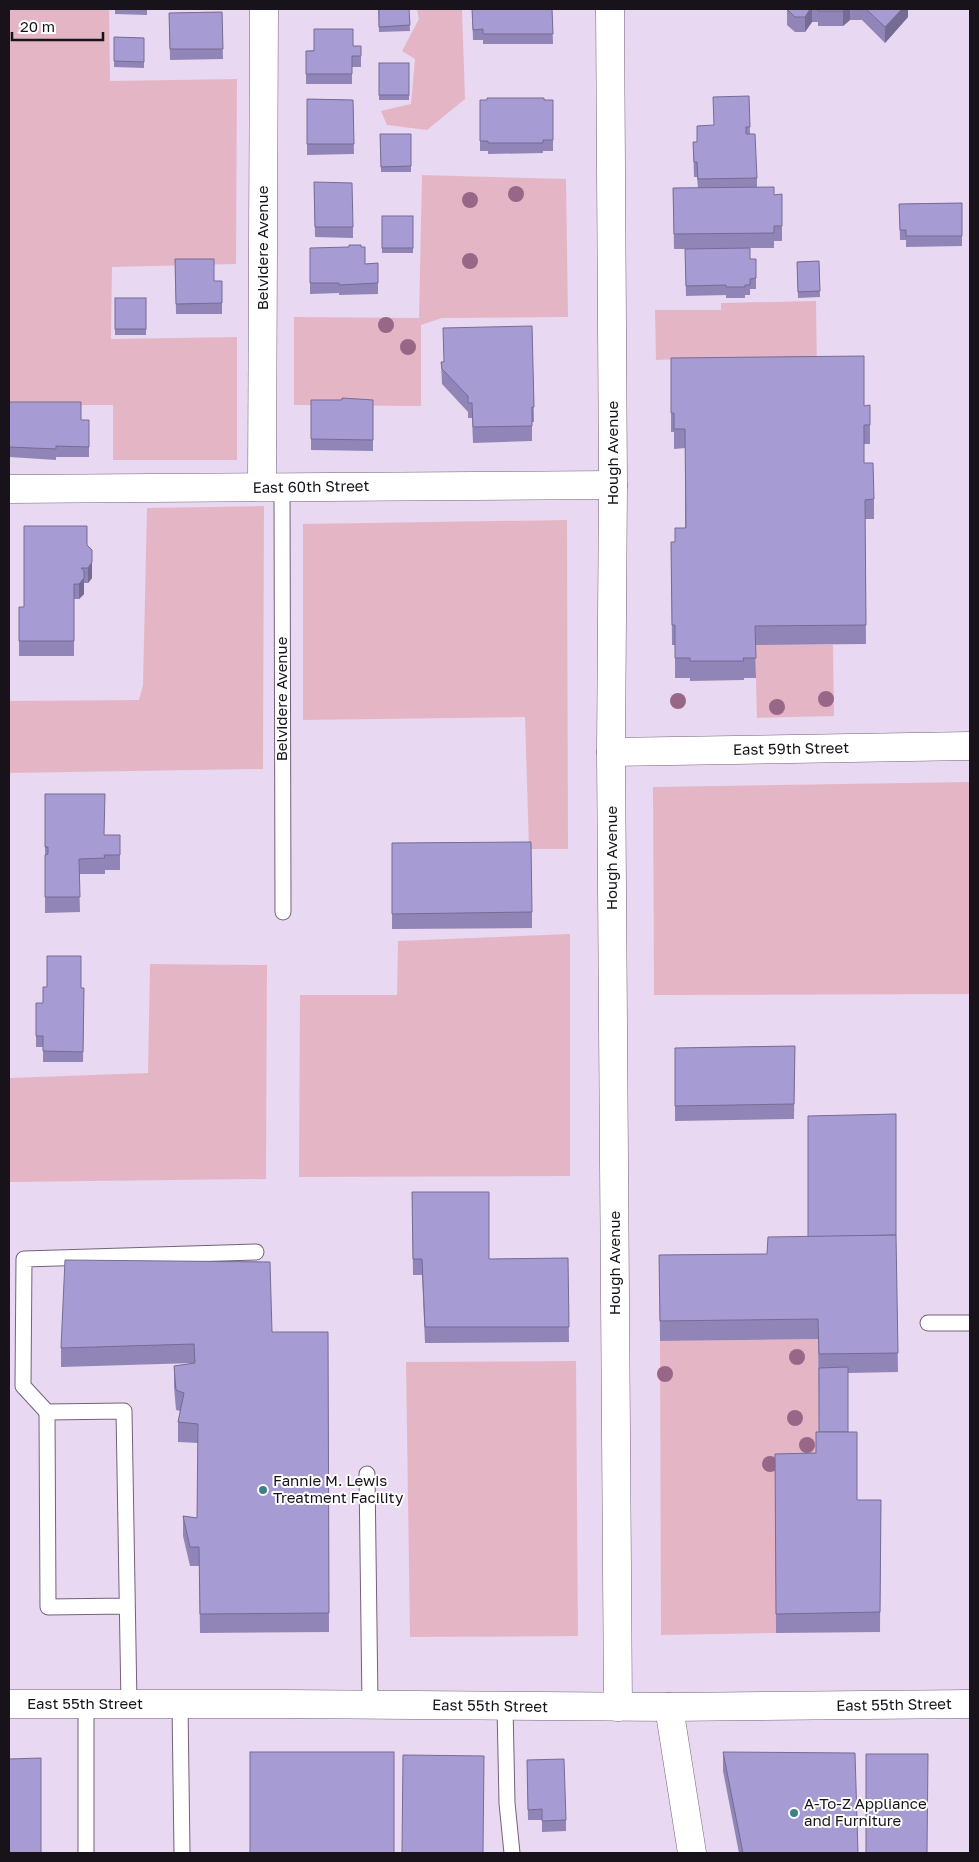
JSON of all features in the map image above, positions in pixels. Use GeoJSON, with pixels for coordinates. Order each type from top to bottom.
{"type":"FeatureCollection","features":[{"type":"Feature","properties":{"kind":"street","name":"Belvidere Avenue"},"geometry":{"type":"LineString","coordinates":[[264,9],[272,487]]}},
{"type":"Feature","properties":{"kind":"street","name":"Hough Avenue"},"geometry":{"type":"LineString","coordinates":[[610,9],[613,484],[611,752],[618,1707]]}},
{"type":"Feature","properties":{"kind":"street","name":"East 60th Street"},"geometry":{"type":"LineString","coordinates":[[9,489],[613,484]]}},
{"type":"Feature","properties":{"kind":"street","name":"East 59th Street"},"geometry":{"type":"LineString","coordinates":[[611,752],[970,746]]}},
{"type":"Feature","properties":{"kind":"street","name":"East 55th Street"},"geometry":{"type":"LineString","coordinates":[[9,1704],[370,1704],[618,1707],[970,1704]]}},
{"type":"Feature","properties":{"kind":"street"},"geometry":{"type":"LineString","coordinates":[[669,1707],[692,1853]]}},
{"type":"Feature","properties":{"kind":"lane","name":"Belvidere Avenue"},"geometry":{"type":"LineString","coordinates":[[272,487],[283,912]]}},
{"type":"Feature","properties":{"kind":"lane"},"geometry":{"type":"LineString","coordinates":[[128,1606],[48,1607],[47,1412],[23,1386],[16,1259],[256,1252]]}},
{"type":"Feature","properties":{"kind":"lane"},"geometry":{"type":"LineString","coordinates":[[928,1324],[970,1322]]}},
{"type":"Feature","properties":{"kind":"lane"},"geometry":{"type":"LineString","coordinates":[[47,1412],[124,1411],[129,1704]]}},
{"type":"Feature","properties":{"kind":"lane"},"geometry":{"type":"LineString","coordinates":[[367,1474],[370,1704]]}},
{"type":"Feature","properties":{"kind":"lane"},"geometry":{"type":"LineString","coordinates":[[86,1704],[86,1853]]}},
{"type":"Feature","properties":{"kind":"lane"},"geometry":{"type":"LineString","coordinates":[[180,1704],[182,1853]]}},
{"type":"Feature","properties":{"kind":"lane"},"geometry":{"type":"LineString","coordinates":[[506,1706],[508,1803],[512,1853]]}},
{"type":"Feature","properties":{"kind":"shaded area"},"geometry":{"type":"Polygon","coordinates":[[[9,9],[109,9],[110,81],[237,79],[236,264],[112,267],[111,339],[237,337],[237,460],[113,460],[113,405],[9,405],[9,9]]]}},
{"type":"Feature","properties":{"kind":"shaded area"},"geometry":{"type":"Polygon","coordinates":[[[417,9],[462,9],[465,99],[427,130],[387,125],[381,111],[411,104],[415,59],[402,51],[419,19],[417,9]]]}},
{"type":"Feature","properties":{"kind":"shaded area"},"geometry":{"type":"Polygon","coordinates":[[[422,175],[566,179],[568,317],[442,318],[421,325],[421,406],[294,405],[294,317],[419,318],[422,175]]]}},
{"type":"Feature","properties":{"kind":"shaded area"},"geometry":{"type":"Polygon","coordinates":[[[816,301],[817,376],[680,359],[656,360],[655,310],[721,310],[721,303],[816,301]]]}},
{"type":"Feature","properties":{"kind":"shaded area"},"geometry":{"type":"Polygon","coordinates":[[[264,506],[263,769],[9,773],[9,701],[139,700],[143,685],[147,508],[264,506]]]}},
{"type":"Feature","properties":{"kind":"shaded area"},"geometry":{"type":"Polygon","coordinates":[[[567,520],[568,849],[529,849],[525,717],[303,720],[303,524],[567,520]]]}},
{"type":"Feature","properties":{"kind":"shaded area"},"geometry":{"type":"Polygon","coordinates":[[[755,645],[833,645],[834,716],[757,718],[755,645]]]}},
{"type":"Feature","properties":{"kind":"shaded area"},"geometry":{"type":"Polygon","coordinates":[[[970,782],[970,994],[654,995],[653,787],[970,782]]]}},
{"type":"Feature","properties":{"kind":"shaded area"},"geometry":{"type":"Polygon","coordinates":[[[570,934],[570,1176],[299,1177],[300,995],[397,995],[398,941],[570,934]]]}},
{"type":"Feature","properties":{"kind":"shaded area"},"geometry":{"type":"Polygon","coordinates":[[[150,964],[267,965],[266,1179],[9,1182],[9,1078],[148,1073],[150,964]]]}},
{"type":"Feature","properties":{"kind":"shaded area"},"geometry":{"type":"Polygon","coordinates":[[[818,1339],[819,1452],[816,1473],[775,1474],[776,1633],[661,1635],[660,1341],[818,1339]]]}},
{"type":"Feature","properties":{"kind":"shaded area"},"geometry":{"type":"Polygon","coordinates":[[[576,1361],[578,1636],[410,1637],[406,1362],[576,1361]]]}},
{"type":"Feature","properties":{"kind":"building"},"geometry":{"type":"Polygon","coordinates":[[[379,9],[409,9],[410,25],[379,27],[379,9]]]}},
{"type":"Feature","properties":{"kind":"building"},"geometry":{"type":"Polygon","coordinates":[[[472,9],[552,9],[553,34],[483,34],[483,29],[473,30],[472,9]]]}},
{"type":"Feature","properties":{"kind":"building"},"geometry":{"type":"Polygon","coordinates":[[[787,9],[810,9],[805,17],[795,17],[787,9]]]}},
{"type":"Feature","properties":{"kind":"building"},"geometry":{"type":"Polygon","coordinates":[[[818,9],[845,9],[843,11],[818,11],[818,9]]]}},
{"type":"Feature","properties":{"kind":"building"},"geometry":{"type":"Polygon","coordinates":[[[866,9],[902,9],[885,27],[866,9]]]}},
{"type":"Feature","properties":{"kind":"building"},"geometry":{"type":"Polygon","coordinates":[[[222,12],[223,49],[170,49],[169,13],[222,12]]]}},
{"type":"Feature","properties":{"kind":"building"},"geometry":{"type":"Polygon","coordinates":[[[314,29],[353,29],[353,46],[361,46],[361,56],[352,56],[352,74],[306,74],[306,51],[314,51],[314,29]]]}},
{"type":"Feature","properties":{"kind":"building"},"geometry":{"type":"Polygon","coordinates":[[[114,37],[144,38],[144,62],[114,61],[114,37]]]}},
{"type":"Feature","properties":{"kind":"building"},"geometry":{"type":"Polygon","coordinates":[[[379,63],[409,63],[409,95],[379,95],[379,63]]]}},
{"type":"Feature","properties":{"kind":"building"},"geometry":{"type":"Polygon","coordinates":[[[749,96],[750,127],[746,127],[746,134],[755,134],[757,178],[698,179],[697,162],[694,162],[693,142],[697,142],[697,126],[714,125],[713,97],[749,96]]]}},
{"type":"Feature","properties":{"kind":"building"},"geometry":{"type":"Polygon","coordinates":[[[487,98],[544,98],[544,100],[553,100],[553,140],[543,140],[543,143],[488,143],[488,141],[480,141],[480,100],[487,100],[487,98]]]}},
{"type":"Feature","properties":{"kind":"building"},"geometry":{"type":"Polygon","coordinates":[[[307,99],[353,100],[354,144],[307,144],[307,99]]]}},
{"type":"Feature","properties":{"kind":"building"},"geometry":{"type":"Polygon","coordinates":[[[380,134],[411,134],[411,166],[381,167],[380,134]]]}},
{"type":"Feature","properties":{"kind":"building"},"geometry":{"type":"Polygon","coordinates":[[[314,182],[352,183],[353,227],[315,227],[314,182]]]}},
{"type":"Feature","properties":{"kind":"building"},"geometry":{"type":"Polygon","coordinates":[[[774,187],[774,195],[782,194],[782,226],[774,226],[774,233],[674,234],[673,188],[774,187]]]}},
{"type":"Feature","properties":{"kind":"building"},"geometry":{"type":"Polygon","coordinates":[[[962,203],[962,236],[906,236],[906,230],[900,230],[899,204],[962,203]]]}},
{"type":"Feature","properties":{"kind":"building"},"geometry":{"type":"Polygon","coordinates":[[[382,216],[413,216],[413,248],[382,248],[382,216]]]}},
{"type":"Feature","properties":{"kind":"building"},"geometry":{"type":"Polygon","coordinates":[[[349,245],[365,247],[365,264],[378,263],[378,283],[339,285],[339,283],[310,283],[310,248],[349,247],[349,245]]]}},
{"type":"Feature","properties":{"kind":"building"},"geometry":{"type":"Polygon","coordinates":[[[750,248],[750,259],[756,259],[756,278],[750,279],[750,285],[745,285],[745,287],[726,287],[726,285],[686,286],[685,249],[750,248]]]}},
{"type":"Feature","properties":{"kind":"building"},"geometry":{"type":"Polygon","coordinates":[[[175,259],[214,259],[214,281],[222,281],[222,303],[176,304],[175,259]]]}},
{"type":"Feature","properties":{"kind":"building"},"geometry":{"type":"Polygon","coordinates":[[[819,261],[820,291],[798,292],[797,262],[819,261]]]}},
{"type":"Feature","properties":{"kind":"building"},"geometry":{"type":"Polygon","coordinates":[[[115,298],[146,298],[146,329],[115,329],[115,298]]]}},
{"type":"Feature","properties":{"kind":"building"},"geometry":{"type":"Polygon","coordinates":[[[532,326],[534,407],[532,407],[532,426],[473,427],[472,403],[468,403],[468,396],[442,369],[441,362],[444,362],[443,328],[532,326]]]}},
{"type":"Feature","properties":{"kind":"building"},"geometry":{"type":"Polygon","coordinates":[[[864,356],[864,406],[870,405],[870,425],[864,425],[864,463],[873,463],[874,499],[865,500],[866,625],[755,626],[756,658],[743,658],[744,661],[690,661],[690,658],[675,658],[675,625],[672,625],[671,542],[675,542],[675,528],[686,528],[685,429],[674,429],[674,413],[671,413],[671,358],[864,356]]]}},
{"type":"Feature","properties":{"kind":"building"},"geometry":{"type":"Polygon","coordinates":[[[342,398],[373,400],[373,440],[311,439],[311,400],[342,400],[342,398]]]}},
{"type":"Feature","properties":{"kind":"building"},"geometry":{"type":"Polygon","coordinates":[[[9,402],[81,402],[81,420],[89,420],[89,447],[56,446],[56,449],[9,447],[9,402]]]}},
{"type":"Feature","properties":{"kind":"building"},"geometry":{"type":"Polygon","coordinates":[[[24,526],[87,526],[87,545],[92,550],[92,562],[88,568],[81,568],[84,571],[84,578],[79,584],[74,584],[74,641],[19,641],[19,607],[24,607],[24,526]]]}},
{"type":"Feature","properties":{"kind":"building"},"geometry":{"type":"Polygon","coordinates":[[[45,794],[105,794],[104,835],[120,835],[120,855],[104,855],[105,858],[79,859],[80,897],[45,897],[45,855],[48,854],[48,847],[45,847],[45,794]]]}},
{"type":"Feature","properties":{"kind":"building"},"geometry":{"type":"Polygon","coordinates":[[[531,842],[532,912],[392,914],[392,843],[531,842]]]}},
{"type":"Feature","properties":{"kind":"building"},"geometry":{"type":"Polygon","coordinates":[[[47,956],[81,956],[81,988],[84,988],[83,1052],[43,1051],[43,1036],[36,1036],[36,1003],[43,1003],[43,987],[47,987],[47,956]]]}},
{"type":"Feature","properties":{"kind":"building"},"geometry":{"type":"Polygon","coordinates":[[[795,1046],[794,1104],[675,1106],[675,1048],[795,1046]]]}},
{"type":"Feature","properties":{"kind":"building"},"geometry":{"type":"Polygon","coordinates":[[[896,1114],[896,1235],[808,1237],[808,1116],[896,1114]]]}},
{"type":"Feature","properties":{"kind":"building"},"geometry":{"type":"Polygon","coordinates":[[[412,1192],[489,1192],[489,1259],[568,1258],[569,1327],[425,1327],[422,1259],[413,1259],[412,1192]]]}},
{"type":"Feature","properties":{"kind":"building"},"geometry":{"type":"Polygon","coordinates":[[[896,1235],[898,1353],[819,1354],[818,1319],[660,1321],[659,1255],[767,1254],[768,1237],[896,1235]]]}},
{"type":"Feature","properties":{"kind":"building","name":"Fannie M. Lewis Treatment Facility"},"geometry":{"type":"Polygon","coordinates":[[[65,1260],[270,1262],[272,1332],[328,1332],[329,1613],[200,1614],[199,1547],[190,1547],[183,1516],[197,1518],[198,1424],[178,1422],[184,1393],[176,1390],[174,1366],[195,1363],[194,1344],[61,1348],[65,1260]]]}},
{"type":"Feature","properties":{"kind":"building"},"geometry":{"type":"Polygon","coordinates":[[[848,1367],[848,1432],[819,1432],[819,1368],[848,1367]]]}},
{"type":"Feature","properties":{"kind":"building"},"geometry":{"type":"Polygon","coordinates":[[[816,1432],[857,1432],[857,1500],[881,1500],[880,1612],[776,1614],[775,1454],[816,1453],[816,1432]]]}},
{"type":"Feature","properties":{"kind":"building"},"geometry":{"type":"Polygon","coordinates":[[[250,1752],[394,1752],[394,1853],[250,1853],[250,1752]]]}},
{"type":"Feature","properties":{"kind":"building","name":"A-To-Z Appliance and Furniture"},"geometry":{"type":"Polygon","coordinates":[[[723,1752],[855,1753],[858,1853],[743,1853],[723,1752]]]}},
{"type":"Feature","properties":{"kind":"building"},"geometry":{"type":"Polygon","coordinates":[[[866,1754],[928,1754],[927,1853],[866,1853],[866,1754]]]}},
{"type":"Feature","properties":{"kind":"building"},"geometry":{"type":"Polygon","coordinates":[[[403,1755],[484,1756],[483,1853],[402,1853],[403,1755]]]}},
{"type":"Feature","properties":{"kind":"building"},"geometry":{"type":"Polygon","coordinates":[[[41,1758],[41,1853],[9,1853],[9,1759],[41,1758]]]}},
{"type":"Feature","properties":{"kind":"building"},"geometry":{"type":"Polygon","coordinates":[[[564,1759],[566,1820],[542,1821],[542,1809],[528,1810],[527,1760],[564,1759]]]}},
{"type":"Feature","properties":{"kind":"place","name":"Fannie M. Lewis Treatment Facility"},"geometry":{"type":"Point","coordinates":[263,1490]}},
{"type":"Feature","properties":{"kind":"place","name":"A-To-Z Appliance and Furniture"},"geometry":{"type":"Point","coordinates":[794,1813]}}]}
